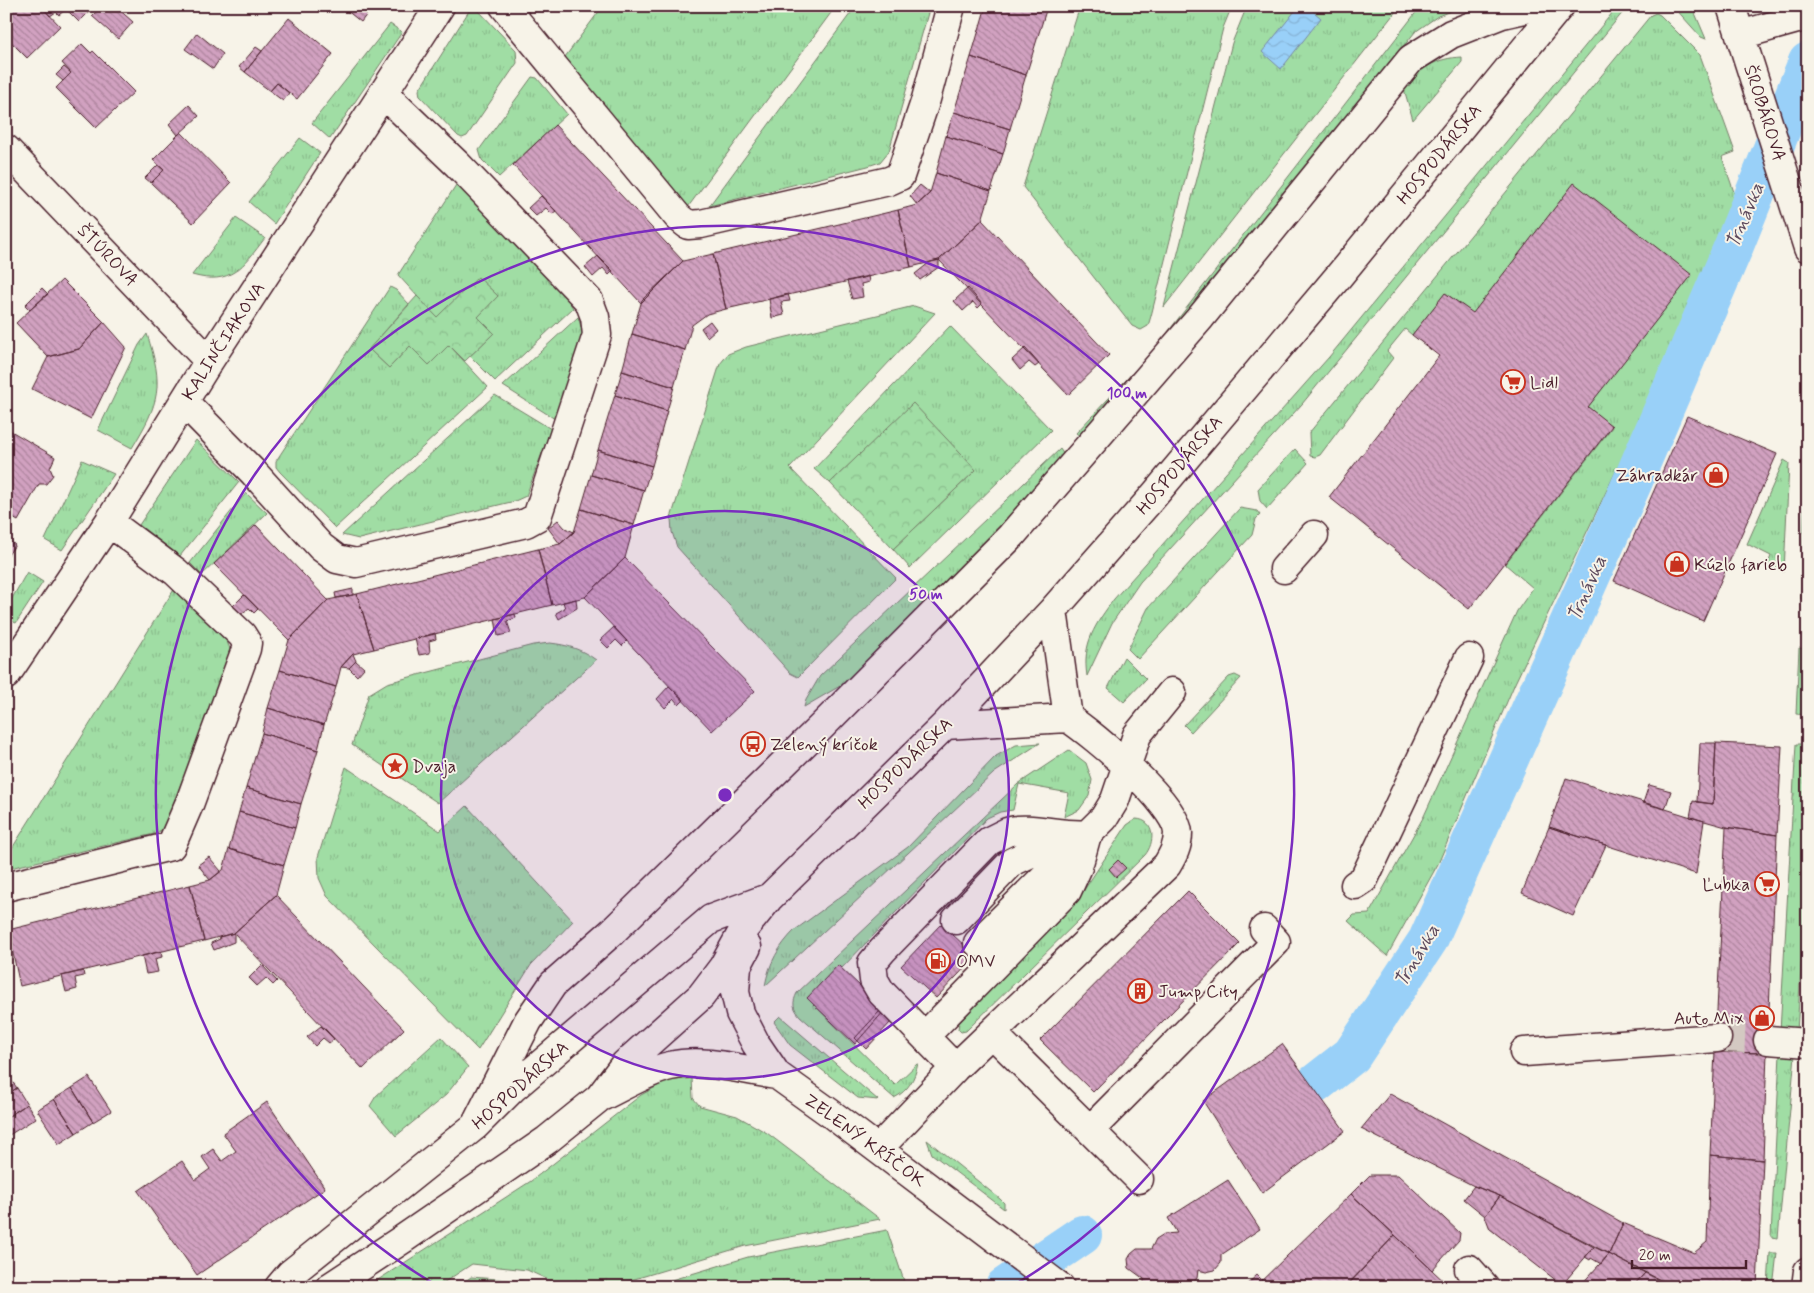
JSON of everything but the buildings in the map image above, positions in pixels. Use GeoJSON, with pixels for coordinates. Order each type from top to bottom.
{"type":"FeatureCollection","features":[{"type":"Feature","properties":{"kind":"street","name":"KALINČIAKOVA"},"geometry":{"type":"LineString","coordinates":[[6,675],[108,522],[209,361],[440,6]]}},
{"type":"Feature","properties":{"kind":"street"},"geometry":{"type":"LineString","coordinates":[[504,6],[678,217],[688,225],[701,224],[889,181],[900,176],[926,99],[951,6]]}},
{"type":"Feature","properties":{"kind":"street"},"geometry":{"type":"LineString","coordinates":[[475,1126],[528,1021],[553,984],[612,932],[821,727],[1011,536],[1201,318],[1411,59],[1450,34],[1502,14],[1538,6]]}},
{"type":"Feature","properties":{"kind":"street","name":"HOSPODÁRSKA"},"geometry":{"type":"LineString","coordinates":[[330,1287],[547,1140],[599,1098],[625,1064],[701,996],[723,967],[744,929],[769,898],[945,725],[1053,610],[1151,499],[1338,278],[1560,6]]}},
{"type":"Feature","properties":{"kind":"street","name":"ŠROBÁROVA"},"geometry":{"type":"LineString","coordinates":[[1731,6],[1808,248]]}},
{"type":"Feature","properties":{"kind":"street"},"geometry":{"type":"LineString","coordinates":[[1740,35],[1795,19]]}},
{"type":"Feature","properties":{"kind":"street"},"geometry":{"type":"LineString","coordinates":[[184,402],[254,473],[321,547],[337,559],[356,563],[526,523],[537,517],[596,335],[595,317],[589,301],[458,165],[383,92]]}},
{"type":"Feature","properties":{"kind":"street","name":"ŠTÚROVA"},"geometry":{"type":"LineString","coordinates":[[6,149],[209,361]]}},
{"type":"Feature","properties":{"kind":"street"},"geometry":{"type":"LineString","coordinates":[[6,887],[171,846],[177,836],[233,689],[247,643],[176,572],[108,522]]}},
{"type":"Feature","properties":{"kind":"street"},"geometry":{"type":"LineString","coordinates":[[1284,569],[1314,535]]}},
{"type":"Feature","properties":{"kind":"street"},"geometry":{"type":"LineString","coordinates":[[878,1149],[954,1068],[1167,865],[1176,850],[1178,832],[1174,817],[1126,766],[1068,718],[1053,610]]}},
{"type":"Feature","properties":{"kind":"street"},"geometry":{"type":"LineString","coordinates":[[1355,885],[1364,879],[1469,658]]}},
{"type":"Feature","properties":{"kind":"street"},"geometry":{"type":"LineString","coordinates":[[978,942],[1104,818],[1115,800],[1137,735],[1172,692]]}},
{"type":"Feature","properties":{"kind":"street"},"geometry":{"type":"LineString","coordinates":[[945,725],[1068,718]]}},
{"type":"Feature","properties":{"kind":"street"},"geometry":{"type":"LineString","coordinates":[[954,1068],[881,992],[874,980],[872,963],[989,841],[1008,832],[1028,830],[1070,836],[1088,834]]}},
{"type":"Feature","properties":{"kind":"street"},"geometry":{"type":"LineString","coordinates":[[956,920],[1012,862],[1031,852],[1088,834]]}},
{"type":"Feature","properties":{"kind":"street"},"geometry":{"type":"LineString","coordinates":[[925,1036],[1067,891],[1078,867],[1088,834]]}},
{"type":"Feature","properties":{"kind":"street"},"geometry":{"type":"LineString","coordinates":[[934,897],[997,962]]}},
{"type":"Feature","properties":{"kind":"street","name":"HOSPODÁRSKA"},"geometry":{"type":"LineString","coordinates":[[279,1287],[290,1274],[475,1126],[513,1088],[711,919],[769,898]]}},
{"type":"Feature","properties":{"kind":"street","name":"ZELENÝ KRÍČOK"},"geometry":{"type":"LineString","coordinates":[[769,898],[737,966],[735,992],[740,1013],[752,1037],[776,1075],[878,1149],[1060,1287]]}},
{"type":"Feature","properties":{"kind":"street"},"geometry":{"type":"LineString","coordinates":[[1090,1130],[1276,942],[1264,929]]}},
{"type":"Feature","properties":{"kind":"street"},"geometry":{"type":"LineString","coordinates":[[992,1033],[1140,1179]]}},
{"type":"Feature","properties":{"kind":"street"},"geometry":{"type":"LineString","coordinates":[[1524,1052],[1717,1038]]}},
{"type":"Feature","properties":{"kind":"street"},"geometry":{"type":"LineString","coordinates":[[1768,1040],[1808,1043]]}},
{"type":"Feature","properties":{"kind":"street","name":"HOSPODÁRSKA"},"geometry":{"type":"LineString","coordinates":[[599,1098],[668,1066],[686,1063],[704,1063],[776,1075]]}},
{"type":"Feature","properties":{"kind":"street"},"geometry":{"type":"LineString","coordinates":[[1806,1287],[1808,1271]]}},
{"type":"Feature","properties":{"kind":"green space"},"geometry":{"type":"Polygon","coordinates":[[[603,6],[836,6],[688,207],[565,57],[603,6]]]}},
{"type":"Feature","properties":{"kind":"green space"},"geometry":{"type":"Polygon","coordinates":[[[856,6],[930,6],[889,151],[880,162],[868,166],[709,206],[856,6]]]}},
{"type":"Feature","properties":{"kind":"green space"},"geometry":{"type":"Polygon","coordinates":[[[1080,6],[1232,6],[1223,28],[1151,316],[1148,326],[1141,330],[1132,326],[1023,187],[1080,6]]]}},
{"type":"Feature","properties":{"kind":"green space"},"geometry":{"type":"Polygon","coordinates":[[[1247,6],[1400,6],[1164,307],[1232,43],[1247,6]]]}},
{"type":"Feature","properties":{"kind":"green space"},"geometry":{"type":"Polygon","coordinates":[[[1421,6],[1463,6],[1438,16],[1415,32],[1247,243],[1158,347],[1157,346],[1421,6]]]}},
{"type":"Feature","properties":{"kind":"green space"},"geometry":{"type":"Polygon","coordinates":[[[1618,6],[1628,6],[1302,404],[1140,582],[1112,623],[1087,676],[1086,654],[1088,644],[1101,617],[1114,599],[1329,357],[1618,6]]]}},
{"type":"Feature","properties":{"kind":"green space"},"geometry":{"type":"Polygon","coordinates":[[[1673,6],[1692,6],[1706,39],[1701,37],[1673,6]]]}},
{"type":"Feature","properties":{"kind":"green space"},"geometry":{"type":"Polygon","coordinates":[[[474,8],[516,50],[517,63],[467,136],[462,138],[420,96],[419,90],[469,11],[474,8]]]}},
{"type":"Feature","properties":{"kind":"green space"},"geometry":{"type":"Polygon","coordinates":[[[1656,13],[1700,55],[1735,152],[1722,157],[1736,198],[1625,452],[1515,683],[1438,864],[1387,956],[1348,921],[1354,915],[1369,914],[1424,816],[1517,611],[1533,588],[1505,564],[1612,427],[1446,293],[1412,335],[1405,329],[1387,351],[1393,358],[1320,455],[1315,457],[1310,456],[1309,433],[1651,15],[1656,13]]]}},
{"type":"Feature","properties":{"kind":"green space"},"geometry":{"type":"Polygon","coordinates":[[[390,24],[402,32],[330,139],[312,123],[390,24]]]}},
{"type":"Feature","properties":{"kind":"green space"},"geometry":{"type":"Polygon","coordinates":[[[1462,57],[1462,62],[1413,120],[1404,89],[1416,75],[1436,62],[1462,57]]]}},
{"type":"Feature","properties":{"kind":"green space"},"geometry":{"type":"Polygon","coordinates":[[[532,77],[537,78],[567,114],[499,177],[482,160],[479,150],[532,77]]]}},
{"type":"Feature","properties":{"kind":"green space"},"geometry":{"type":"Polygon","coordinates":[[[1808,103],[1808,139],[1801,118],[1808,103]]]}},
{"type":"Feature","properties":{"kind":"green space"},"geometry":{"type":"Polygon","coordinates":[[[300,138],[320,153],[274,224],[249,202],[300,138]]]}},
{"type":"Feature","properties":{"kind":"green space"},"geometry":{"type":"Polygon","coordinates":[[[461,184],[559,286],[573,308],[495,381],[470,356],[493,334],[477,317],[498,296],[478,278],[437,318],[398,275],[456,185],[461,184]]]}},
{"type":"Feature","properties":{"kind":"green space"},"geometry":{"type":"Polygon","coordinates":[[[236,218],[265,238],[250,258],[235,272],[226,276],[205,278],[192,275],[236,218]]]}},
{"type":"Feature","properties":{"kind":"green space"},"geometry":{"type":"Polygon","coordinates":[[[478,277],[498,296],[478,317],[494,333],[465,361],[449,345],[429,365],[410,346],[389,368],[369,349],[417,296],[437,317],[478,277]]]}},
{"type":"Feature","properties":{"kind":"green space"},"geometry":{"type":"Polygon","coordinates":[[[390,287],[396,290],[409,304],[369,349],[389,368],[410,346],[449,345],[488,387],[335,528],[280,472],[276,467],[276,461],[390,287]]]}},
{"type":"Feature","properties":{"kind":"green space"},"geometry":{"type":"Polygon","coordinates":[[[914,306],[935,313],[790,468],[896,578],[798,677],[790,673],[677,547],[672,532],[671,518],[720,364],[728,354],[746,347],[914,306]]]}},
{"type":"Feature","properties":{"kind":"green space"},"geometry":{"type":"Polygon","coordinates":[[[578,317],[583,333],[583,348],[555,419],[503,386],[578,317]]]}},
{"type":"Feature","properties":{"kind":"green space"},"geometry":{"type":"Polygon","coordinates":[[[950,326],[1051,430],[910,568],[893,549],[976,470],[913,404],[830,483],[814,469],[950,326]]]}},
{"type":"Feature","properties":{"kind":"green space"},"geometry":{"type":"Polygon","coordinates":[[[147,334],[156,367],[156,393],[149,418],[132,448],[98,430],[139,345],[147,334]]]}},
{"type":"Feature","properties":{"kind":"green space"},"geometry":{"type":"Polygon","coordinates":[[[1142,363],[1144,365],[1080,436],[1076,433],[1142,363]]]}},
{"type":"Feature","properties":{"kind":"green space"},"geometry":{"type":"Polygon","coordinates":[[[495,395],[551,429],[526,496],[515,501],[359,539],[342,535],[495,395]]]}},
{"type":"Feature","properties":{"kind":"green space"},"geometry":{"type":"Polygon","coordinates":[[[913,403],[976,470],[893,549],[830,483],[913,403]]]}},
{"type":"Feature","properties":{"kind":"green space"},"geometry":{"type":"Polygon","coordinates":[[[196,440],[239,482],[180,556],[139,525],[196,440]]]}},
{"type":"Feature","properties":{"kind":"green space"},"geometry":{"type":"Polygon","coordinates":[[[1060,449],[1064,455],[1032,493],[864,672],[804,707],[820,676],[1060,449]]]}},
{"type":"Feature","properties":{"kind":"green space"},"geometry":{"type":"Polygon","coordinates":[[[1295,449],[1308,463],[1267,509],[1260,501],[1258,489],[1295,449]]]}},
{"type":"Feature","properties":{"kind":"green space"},"geometry":{"type":"Polygon","coordinates":[[[82,460],[114,474],[62,550],[45,540],[82,460]]]}},
{"type":"Feature","properties":{"kind":"green space"},"geometry":{"type":"Polygon","coordinates":[[[1784,460],[1789,463],[1784,572],[1768,564],[1771,556],[1747,544],[1784,460]]]}},
{"type":"Feature","properties":{"kind":"green space"},"geometry":{"type":"Polygon","coordinates":[[[1807,467],[1808,599],[1801,599],[1805,485],[1807,467]]]}},
{"type":"Feature","properties":{"kind":"green space"},"geometry":{"type":"Polygon","coordinates":[[[246,493],[267,513],[202,575],[190,563],[246,493]]]}},
{"type":"Feature","properties":{"kind":"green space"},"geometry":{"type":"Polygon","coordinates":[[[1240,508],[1257,511],[1260,515],[1256,519],[1252,535],[1138,659],[1128,649],[1148,608],[1240,508]]]}},
{"type":"Feature","properties":{"kind":"green space"},"geometry":{"type":"Polygon","coordinates":[[[27,572],[43,582],[16,623],[6,618],[6,609],[27,572]]]}},
{"type":"Feature","properties":{"kind":"green space"},"geometry":{"type":"Polygon","coordinates":[[[175,588],[225,635],[231,652],[164,829],[154,834],[6,869],[6,858],[175,588]]]}},
{"type":"Feature","properties":{"kind":"green space"},"geometry":{"type":"Polygon","coordinates":[[[550,643],[574,648],[596,660],[438,803],[352,745],[369,694],[387,683],[533,645],[550,643]]]}},
{"type":"Feature","properties":{"kind":"green space"},"geometry":{"type":"Polygon","coordinates":[[[1799,648],[1808,649],[1808,715],[1796,714],[1799,648]]]}},
{"type":"Feature","properties":{"kind":"green space"},"geometry":{"type":"Polygon","coordinates":[[[1124,657],[1146,679],[1124,702],[1108,688],[1124,657]]]}},
{"type":"Feature","properties":{"kind":"green space"},"geometry":{"type":"Polygon","coordinates":[[[1235,675],[1241,678],[1191,732],[1184,725],[1229,677],[1235,675]]]}},
{"type":"Feature","properties":{"kind":"green space"},"geometry":{"type":"Polygon","coordinates":[[[1040,743],[994,773],[765,986],[769,970],[776,955],[795,930],[908,847],[996,756],[1016,745],[1040,743]]]}},
{"type":"Feature","properties":{"kind":"green space"},"geometry":{"type":"Polygon","coordinates":[[[1796,744],[1808,744],[1808,856],[1797,1032],[1780,1032],[1796,744]]]}},
{"type":"Feature","properties":{"kind":"green space"},"geometry":{"type":"Polygon","coordinates":[[[1069,750],[1086,763],[1092,780],[1089,796],[1079,810],[1064,817],[1069,793],[1019,784],[1013,810],[1000,812],[987,818],[810,1001],[895,1085],[918,1063],[910,1084],[894,1098],[800,1016],[794,1005],[797,993],[1018,784],[1069,750]]]}},
{"type":"Feature","properties":{"kind":"green space"},"geometry":{"type":"Polygon","coordinates":[[[346,767],[440,831],[467,806],[573,921],[531,965],[478,1050],[327,896],[319,878],[318,857],[346,767]]]}},
{"type":"Feature","properties":{"kind":"green space"},"geometry":{"type":"Polygon","coordinates":[[[1136,819],[1147,823],[1152,833],[1151,844],[1145,855],[966,1031],[961,1032],[958,1029],[959,1023],[1078,899],[1127,825],[1136,819]]]}},
{"type":"Feature","properties":{"kind":"green space"},"geometry":{"type":"Polygon","coordinates":[[[780,1016],[878,1100],[858,1098],[790,1045],[774,1022],[780,1016]]]}},
{"type":"Feature","properties":{"kind":"green space"},"geometry":{"type":"Polygon","coordinates":[[[441,1037],[468,1067],[446,1095],[396,1136],[370,1106],[376,1096],[441,1037]]]}},
{"type":"Feature","properties":{"kind":"green space"},"geometry":{"type":"Polygon","coordinates":[[[1780,1054],[1795,1055],[1778,1238],[1771,1237],[1780,1054]]]}},
{"type":"Feature","properties":{"kind":"green space"},"geometry":{"type":"Polygon","coordinates":[[[692,1078],[693,1098],[700,1106],[737,1116],[767,1133],[880,1219],[745,1246],[611,1286],[564,1287],[527,1270],[472,1264],[437,1287],[367,1287],[531,1181],[641,1095],[667,1081],[692,1078]]]}},
{"type":"Feature","properties":{"kind":"green space"},"geometry":{"type":"Polygon","coordinates":[[[927,1140],[1000,1199],[1004,1203],[1004,1209],[932,1154],[927,1140]]]}},
{"type":"Feature","properties":{"kind":"green space"},"geometry":{"type":"Polygon","coordinates":[[[887,1230],[906,1287],[648,1287],[748,1257],[887,1230]]]}},
{"type":"Feature","properties":{"kind":"green space"},"geometry":{"type":"Polygon","coordinates":[[[1770,1253],[1777,1253],[1773,1287],[1768,1287],[1770,1253]]]}},
{"type":"Feature","properties":{"kind":"green space"},"geometry":{"type":"Polygon","coordinates":[[[471,1277],[522,1281],[535,1287],[457,1287],[471,1277]]]}},
{"type":"Feature","properties":{"kind":"water"},"geometry":{"type":"Polygon","coordinates":[[[1299,6],[1307,6],[1321,18],[1281,69],[1262,52],[1299,6]]]}},
{"type":"Feature","properties":{"kind":"waterway","name":"Trnávka"},"geometry":{"type":"LineString","coordinates":[[1315,1084],[1352,1055],[1428,940],[1632,483],[1733,248],[1808,62]]}},
{"type":"Feature","properties":{"kind":"waterway","name":"Trnávka"},"geometry":{"type":"LineString","coordinates":[[1005,1287],[1082,1235]]}},
{"type":"Feature","properties":{"kind":"tunnel"},"geometry":{"type":"LineString","coordinates":[[1717,1038],[1768,1040]]}},
{"type":"Feature","properties":{"kind":"place","name":"Lidl"},"geometry":{"type":"Point","coordinates":[1513,382]}},
{"type":"Feature","properties":{"kind":"place","name":"Záhradkár"},"geometry":{"type":"Point","coordinates":[1716,475]}},
{"type":"Feature","properties":{"kind":"place","name":"Kúzlo farieb"},"geometry":{"type":"Point","coordinates":[1677,564]}},
{"type":"Feature","properties":{"kind":"place","name":"Zelený kríčok"},"geometry":{"type":"Point","coordinates":[753,744]}},
{"type":"Feature","properties":{"kind":"place","name":"Dvaja"},"geometry":{"type":"Point","coordinates":[395,766]}},
{"type":"Feature","properties":{"kind":"place","name":"Ľubka"},"geometry":{"type":"Point","coordinates":[1767,884]}},
{"type":"Feature","properties":{"kind":"place","name":"OMV"},"geometry":{"type":"Point","coordinates":[938,961]}},
{"type":"Feature","properties":{"kind":"place","name":"Jump City"},"geometry":{"type":"Point","coordinates":[1140,991]}},
{"type":"Feature","properties":{"kind":"place","name":"Auto Mix"},"geometry":{"type":"Point","coordinates":[1762,1018]}}]}
